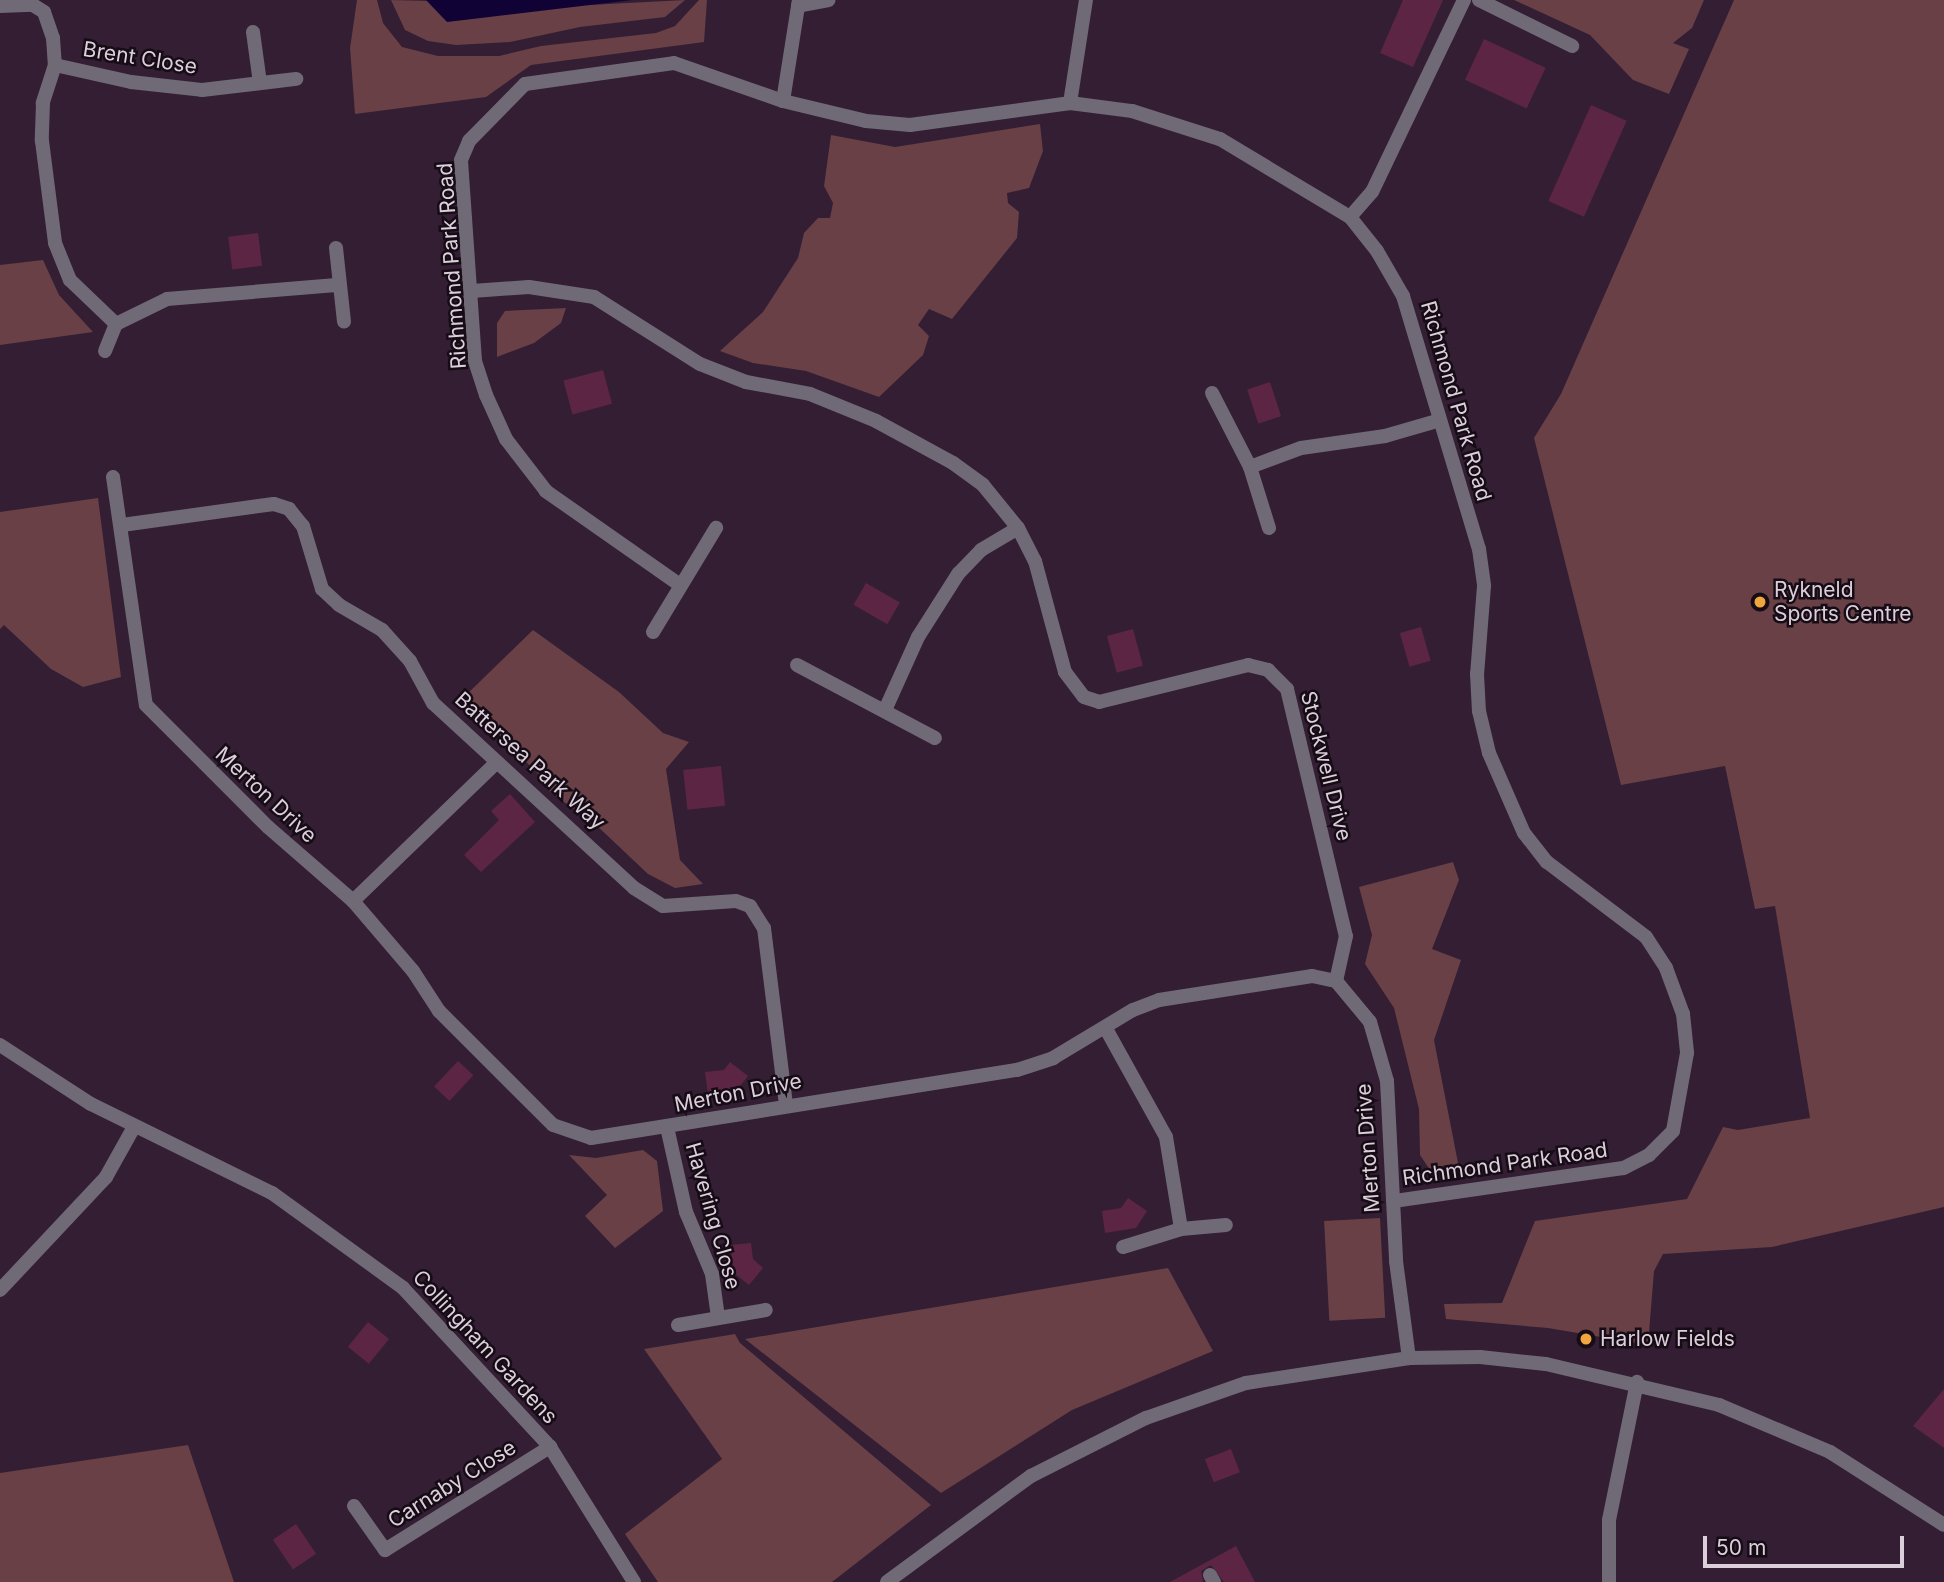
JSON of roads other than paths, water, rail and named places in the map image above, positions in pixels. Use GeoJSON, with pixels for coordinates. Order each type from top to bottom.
{"type":"FeatureCollection","features":[{"type":"Feature","properties":{"kind":"street"},"geometry":{"type":"LineString","coordinates":[[783,101],[798,3],[828,0]]}},
{"type":"Feature","properties":{"kind":"street"},"geometry":{"type":"LineString","coordinates":[[1070,103],[1086,0]]}},
{"type":"Feature","properties":{"kind":"street"},"geometry":{"type":"LineString","coordinates":[[1350,217],[1372,192],[1464,0]]}},
{"type":"Feature","properties":{"kind":"street"},"geometry":{"type":"LineString","coordinates":[[1479,0],[1572,46]]}},
{"type":"Feature","properties":{"kind":"street"},"geometry":{"type":"LineString","coordinates":[[0,6],[33,5],[44,12],[53,38],[55,65],[43,103],[43,141],[55,243],[70,280],[116,324]]}},
{"type":"Feature","properties":{"kind":"street"},"geometry":{"type":"LineString","coordinates":[[253,32],[260,83]]}},
{"type":"Feature","properties":{"kind":"street","name":"Richmond Park Road"},"geometry":{"type":"LineString","coordinates":[[681,585],[568,510],[546,491],[506,439],[475,361],[461,160],[469,141],[525,85],[674,63],[783,101],[866,121],[910,125],[1070,103],[1132,111],[1220,139],[1350,217],[1377,251],[1403,296],[1437,421],[1479,549],[1485,586],[1477,674],[1479,710],[1489,753],[1524,833],[1547,862],[1646,937],[1667,968],[1683,1014],[1687,1053],[1673,1131],[1649,1154],[1623,1168],[1393,1201]]}},
{"type":"Feature","properties":{"kind":"street","name":"Brent Close"},"geometry":{"type":"LineString","coordinates":[[55,65],[131,82],[202,90],[296,79]]}},
{"type":"Feature","properties":{"kind":"street"},"geometry":{"type":"LineString","coordinates":[[336,248],[344,322]]}},
{"type":"Feature","properties":{"kind":"street"},"geometry":{"type":"LineString","coordinates":[[104,351],[116,324],[167,299],[339,285]]}},
{"type":"Feature","properties":{"kind":"street","name":"Stockwell Drive"},"geometry":{"type":"LineString","coordinates":[[472,291],[564,289],[605,302],[700,364],[746,382],[810,394],[922,445],[983,485],[1018,528],[1035,561],[1065,672],[1084,697],[1099,702],[1248,665],[1268,670],[1287,689],[1346,936],[1336,981]]}},
{"type":"Feature","properties":{"kind":"street"},"geometry":{"type":"LineString","coordinates":[[1212,393],[1250,467],[1269,528]]}},
{"type":"Feature","properties":{"kind":"street"},"geometry":{"type":"LineString","coordinates":[[1250,467],[1301,448],[1385,436],[1437,421]]}},
{"type":"Feature","properties":{"kind":"street","name":"Merton Drive"},"geometry":{"type":"LineString","coordinates":[[113,477],[146,705],[268,827],[353,901],[413,971],[439,1011],[553,1125],[573,1136],[591,1138],[1034,1066],[1159,1000],[1312,976],[1336,981],[1370,1022],[1387,1081],[1393,1201],[1409,1358]]}},
{"type":"Feature","properties":{"kind":"street","name":"Battersea Park Way"},"geometry":{"type":"LineString","coordinates":[[122,525],[274,504],[289,509],[303,526],[322,589],[339,605],[382,630],[410,661],[433,703],[495,764],[646,896],[663,906],[736,901],[760,916],[786,1105]]}},
{"type":"Feature","properties":{"kind":"street"},"geometry":{"type":"LineString","coordinates":[[653,632],[716,528]]}},
{"type":"Feature","properties":{"kind":"street"},"geometry":{"type":"LineString","coordinates":[[885,710],[918,637],[958,574],[981,550],[1018,528]]}},
{"type":"Feature","properties":{"kind":"street"},"geometry":{"type":"LineString","coordinates":[[797,665],[935,738]]}},
{"type":"Feature","properties":{"kind":"street"},"geometry":{"type":"LineString","coordinates":[[353,901],[495,764]]}},
{"type":"Feature","properties":{"kind":"street"},"geometry":{"type":"LineString","coordinates":[[1105,1027],[1166,1137],[1181,1229]]}},
{"type":"Feature","properties":{"kind":"street","name":"Collingham Gardens"},"geometry":{"type":"LineString","coordinates":[[0,1045],[134,1127],[272,1193],[366,1259],[442,1326],[550,1447],[634,1582]]}},
{"type":"Feature","properties":{"kind":"street"},"geometry":{"type":"LineString","coordinates":[[0,1290],[106,1177],[134,1127]]}},
{"type":"Feature","properties":{"kind":"street","name":"Havering Close"},"geometry":{"type":"LineString","coordinates":[[667,1127],[686,1212],[712,1274],[718,1317]]}},
{"type":"Feature","properties":{"kind":"street"},"geometry":{"type":"LineString","coordinates":[[1123,1247],[1181,1229],[1226,1225]]}},
{"type":"Feature","properties":{"kind":"street","name":"Havering Close"},"geometry":{"type":"LineString","coordinates":[[678,1325],[766,1310]]}},
{"type":"Feature","properties":{"kind":"street"},"geometry":{"type":"LineString","coordinates":[[887,1582],[1031,1476],[1146,1418],[1245,1383],[1409,1358],[1480,1357],[1637,1382],[1775,1425],[1840,1458],[1944,1525]]}},
{"type":"Feature","properties":{"kind":"street"},"geometry":{"type":"LineString","coordinates":[[1609,1582],[1609,1520],[1637,1382]]}},
{"type":"Feature","properties":{"kind":"street","name":"Carnaby Close"},"geometry":{"type":"LineString","coordinates":[[354,1506],[386,1550],[550,1447]]}},
{"type":"Feature","properties":{"kind":"place","name":"Rykneld Sports Centre"},"geometry":{"type":"Point","coordinates":[1760,602]}},
{"type":"Feature","properties":{"kind":"place","name":"Harlow Fields"},"geometry":{"type":"Point","coordinates":[1586,1339]}}]}
